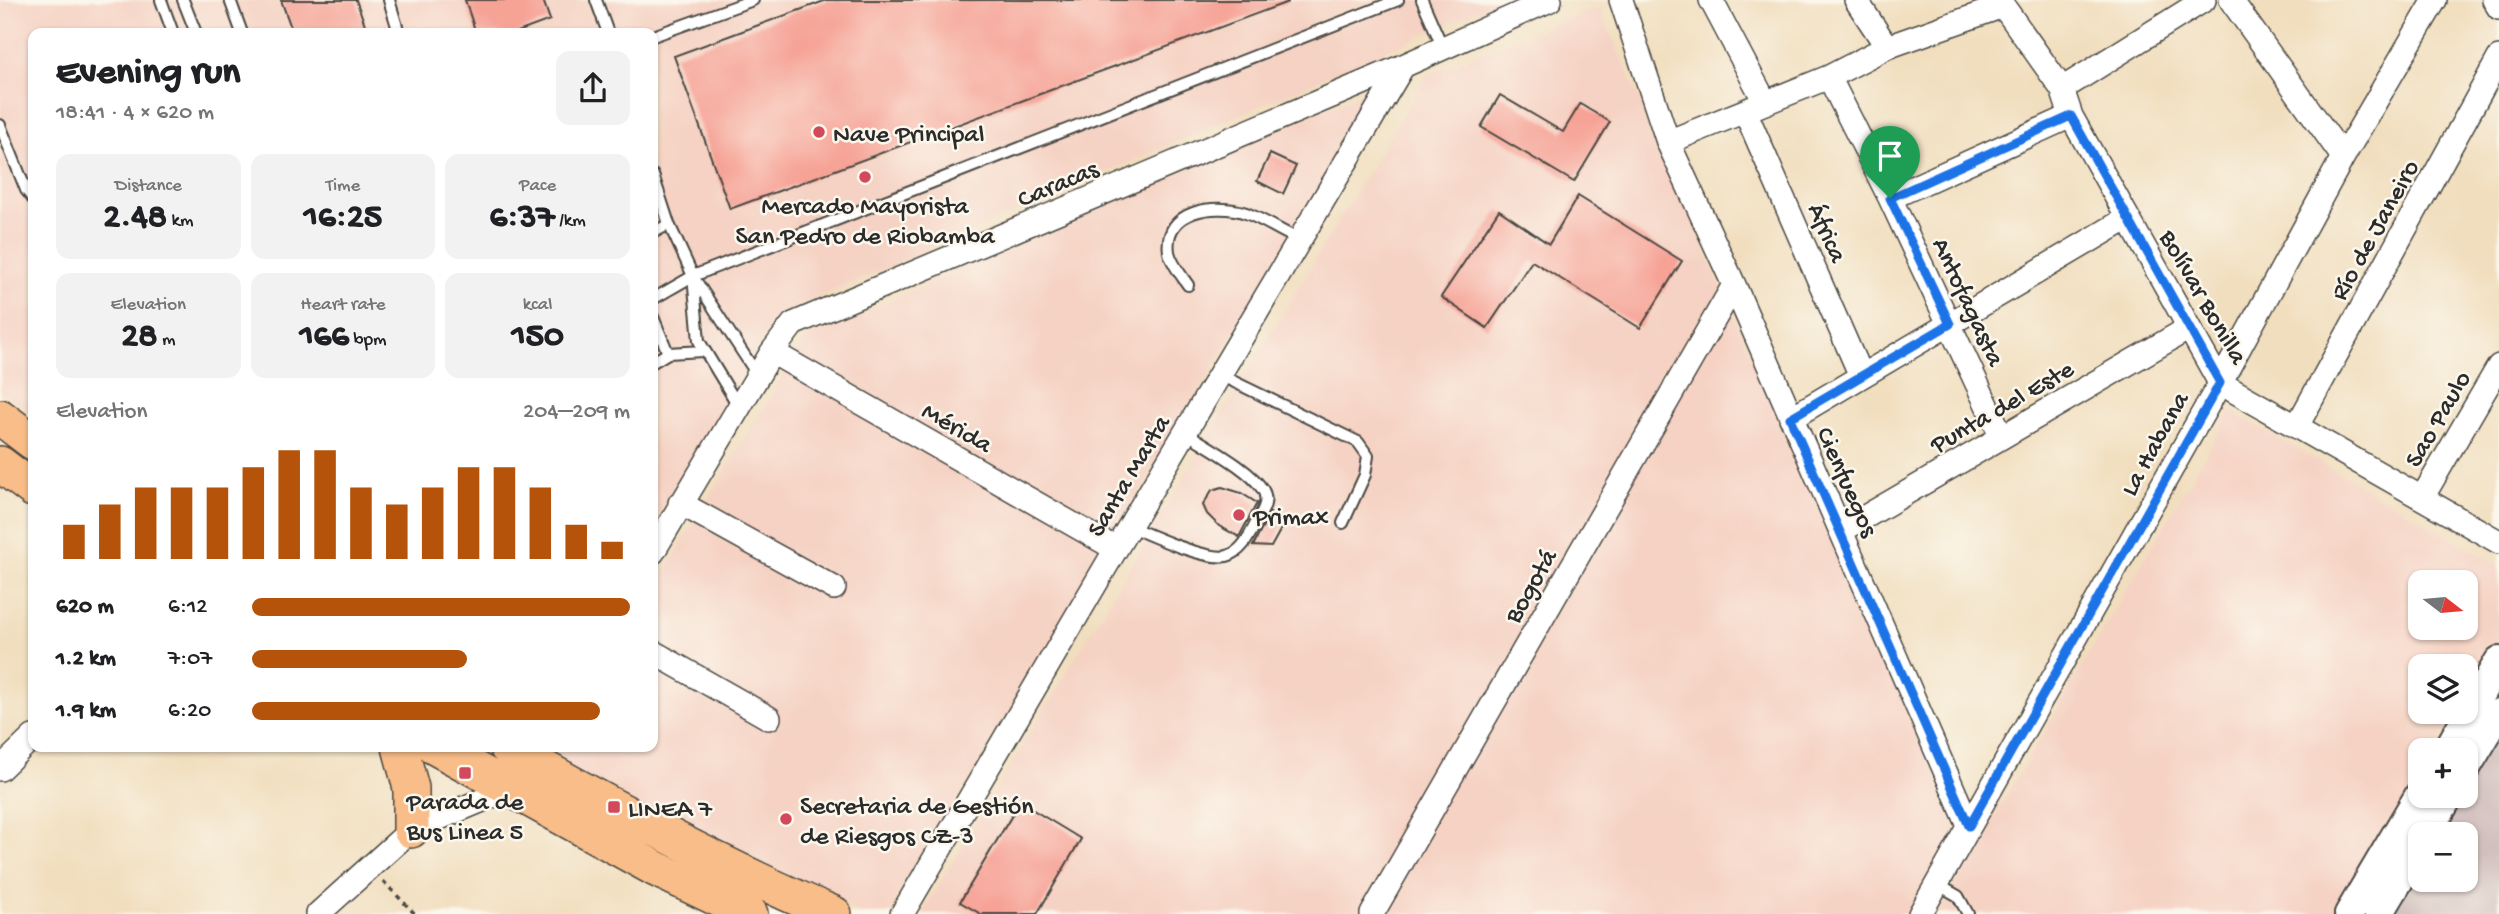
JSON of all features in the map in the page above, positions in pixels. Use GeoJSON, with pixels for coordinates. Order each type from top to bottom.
{"type":"FeatureCollection","features":[{"type":"Feature","properties":{"kind":"main road"},"geometry":{"type":"LineString","coordinates":[[0,417],[28,438]]}},
{"type":"Feature","properties":{"kind":"main road"},"geometry":{"type":"LineString","coordinates":[[0,464],[28,485]]}},
{"type":"Feature","properties":{"kind":"main road"},"geometry":{"type":"LineString","coordinates":[[401,752],[411,788],[411,830]]}},
{"type":"Feature","properties":{"kind":"main road"},"geometry":{"type":"LineString","coordinates":[[444,752],[656,869],[750,914]]}},
{"type":"Feature","properties":{"kind":"main road"},"geometry":{"type":"LineString","coordinates":[[525,752],[671,838],[834,914]]}},
{"type":"Feature","properties":{"kind":"street","name":"Caracas"},"geometry":{"type":"LineString","coordinates":[[658,543],[772,352],[793,324],[1403,66],[1550,0]]}},
{"type":"Feature","properties":{"kind":"street","name":"Cienfuegos"},"geometry":{"type":"LineString","coordinates":[[1621,0],[1668,142],[1734,285],[1969,826]]}},
{"type":"Feature","properties":{"kind":"street","name":"África"},"geometry":{"type":"LineString","coordinates":[[1711,0],[1861,376]]}},
{"type":"Feature","properties":{"kind":"street"},"geometry":{"type":"LineString","coordinates":[[1856,0],[1887,47]]}},
{"type":"Feature","properties":{"kind":"street"},"geometry":{"type":"LineString","coordinates":[[2062,89],[2172,8],[2204,0]]}},
{"type":"Feature","properties":{"kind":"street"},"geometry":{"type":"LineString","coordinates":[[2231,0],[2343,157]]}},
{"type":"Feature","properties":{"kind":"street","name":"La Habana"},"geometry":{"type":"LineString","coordinates":[[1920,914],[2220,383],[2343,157],[2435,0]]}},
{"type":"Feature","properties":{"kind":"street"},"geometry":{"type":"LineString","coordinates":[[2494,0],[2499,8]]}},
{"type":"Feature","properties":{"kind":"street"},"geometry":{"type":"LineString","coordinates":[[1668,142],[1829,76],[1887,47],[2001,3]]}},
{"type":"Feature","properties":{"kind":"street","name":"Bolívar Bonilla"},"geometry":{"type":"LineString","coordinates":[[2001,3],[2062,89],[2071,116],[2220,383],[2499,542]]}},
{"type":"Feature","properties":{"kind":"street","name":"Río de Janeiro"},"geometry":{"type":"LineString","coordinates":[[2297,426],[2499,58]]}},
{"type":"Feature","properties":{"kind":"street","name":"Santa Marta"},"geometry":{"type":"LineString","coordinates":[[902,914],[1115,549],[1403,66]]}},
{"type":"Feature","properties":{"kind":"street","name":"Antofagasta"},"geometry":{"type":"LineString","coordinates":[[1829,76],[1890,198],[2002,437]]}},
{"type":"Feature","properties":{"kind":"street"},"geometry":{"type":"LineString","coordinates":[[1890,198],[2071,116]]}},
{"type":"Feature","properties":{"kind":"street"},"geometry":{"type":"LineString","coordinates":[[1790,418],[2128,218]]}},
{"type":"Feature","properties":{"kind":"street","name":"Bogotá"},"geometry":{"type":"LineString","coordinates":[[1372,914],[1734,285]]}},
{"type":"Feature","properties":{"kind":"street","name":"Punta del Este"},"geometry":{"type":"LineString","coordinates":[[1840,531],[2189,328]]}},
{"type":"Feature","properties":{"kind":"street","name":"Mérida"},"geometry":{"type":"LineString","coordinates":[[772,352],[1115,549]]}},
{"type":"Feature","properties":{"kind":"street","name":"Sao Paulo"},"geometry":{"type":"LineString","coordinates":[[2422,498],[2499,366]]}},
{"type":"Feature","properties":{"kind":"street"},"geometry":{"type":"LineString","coordinates":[[680,503],[834,589]]}},
{"type":"Feature","properties":{"kind":"street"},"geometry":{"type":"LineString","coordinates":[[658,655],[769,718]]}},
{"type":"Feature","properties":{"kind":"street"},"geometry":{"type":"LineString","coordinates":[[2467,738],[2499,661]]}},
{"type":"Feature","properties":{"kind":"street"},"geometry":{"type":"LineString","coordinates":[[2475,738],[2499,713]]}},
{"type":"Feature","properties":{"kind":"street"},"geometry":{"type":"LineString","coordinates":[[0,769],[28,742]]}},
{"type":"Feature","properties":{"kind":"street"},"geometry":{"type":"LineString","coordinates":[[318,914],[411,830],[509,789],[523,752]]}},
{"type":"Feature","properties":{"kind":"street"},"geometry":{"type":"LineString","coordinates":[[2349,914],[2424,814]]}},
{"type":"Feature","properties":{"kind":"street"},"geometry":{"type":"LineString","coordinates":[[2379,914],[2408,865]]}},
{"type":"Feature","properties":{"kind":"lane"},"geometry":{"type":"LineString","coordinates":[[160,0],[171,28]]}},
{"type":"Feature","properties":{"kind":"lane"},"geometry":{"type":"LineString","coordinates":[[183,0],[194,28]]}},
{"type":"Feature","properties":{"kind":"lane"},"geometry":{"type":"LineString","coordinates":[[230,0],[240,28]]}},
{"type":"Feature","properties":{"kind":"lane"},"geometry":{"type":"LineString","coordinates":[[389,0],[397,28]]}},
{"type":"Feature","properties":{"kind":"lane"},"geometry":{"type":"LineString","coordinates":[[596,0],[606,28]]}},
{"type":"Feature","properties":{"kind":"lane"},"geometry":{"type":"LineString","coordinates":[[658,34],[753,0]]}},
{"type":"Feature","properties":{"kind":"lane"},"geometry":{"type":"LineString","coordinates":[[658,296],[692,276],[1398,0]]}},
{"type":"Feature","properties":{"kind":"lane"},"geometry":{"type":"LineString","coordinates":[[1422,0],[1443,48]]}},
{"type":"Feature","properties":{"kind":"lane"},"geometry":{"type":"LineString","coordinates":[[0,125],[28,193]]}},
{"type":"Feature","properties":{"kind":"lane"},"geometry":{"type":"LineString","coordinates":[[658,198],[692,276],[758,376]]}},
{"type":"Feature","properties":{"kind":"lane"},"geometry":{"type":"LineString","coordinates":[[1188,285],[1169,254],[1170,235],[1178,221],[1198,210],[1224,208],[1246,214],[1300,240]]}},
{"type":"Feature","properties":{"kind":"lane"},"geometry":{"type":"LineString","coordinates":[[658,230],[669,224]]}},
{"type":"Feature","properties":{"kind":"lane"},"geometry":{"type":"LineString","coordinates":[[692,276],[699,341],[739,407]]}},
{"type":"Feature","properties":{"kind":"lane"},"geometry":{"type":"LineString","coordinates":[[658,329],[668,353]]}},
{"type":"Feature","properties":{"kind":"lane"},"geometry":{"type":"LineString","coordinates":[[658,359],[668,353],[703,351]]}},
{"type":"Feature","properties":{"kind":"lane"},"geometry":{"type":"LineString","coordinates":[[1220,375],[1358,442],[1368,456],[1365,475],[1343,523]]}},
{"type":"Feature","properties":{"kind":"lane"},"geometry":{"type":"LineString","coordinates":[[1129,526],[1167,543],[1205,554],[1227,556],[1244,545],[1266,506],[1265,494],[1255,479],[1185,432]]}},
{"type":"Feature","properties":{"kind":"lane"},"geometry":{"type":"LineString","coordinates":[[1937,884],[1958,897],[1968,914]]}},
{"type":"Feature","properties":{"kind":"path"},"geometry":{"type":"LineString","coordinates":[[369,867],[415,914]]}},
{"type":"Feature","properties":{"kind":"shaded area","name":"Mercado Mayorista San Pedro de Riobamba"},"geometry":{"type":"Polygon","coordinates":[[[0,0],[1503,0],[781,314],[771,324],[658,516],[658,28],[28,28],[28,411],[0,392],[0,0]]]}},
{"type":"Feature","properties":{"kind":"shaded area"},"geometry":{"type":"Polygon","coordinates":[[[1599,7],[1954,819],[1955,838],[1911,914],[921,914],[1426,75],[1599,7]]]}},
{"type":"Feature","properties":{"kind":"shaded area"},"geometry":{"type":"Polygon","coordinates":[[[1363,93],[1371,102],[891,913],[862,914],[796,885],[558,769],[555,754],[658,752],[658,581],[806,337],[1363,93]]]}},
{"type":"Feature","properties":{"kind":"shaded area"},"geometry":{"type":"Polygon","coordinates":[[[2231,411],[2499,565],[2499,640],[2478,676],[2478,654],[2408,654],[2408,724],[2450,724],[2442,738],[2408,738],[2408,795],[2339,914],[1937,914],[2231,411]]]}},
{"type":"Feature","properties":{"kind":"shaded area"},"geometry":{"type":"Polygon","coordinates":[[[2499,713],[2499,914],[2380,914],[2408,866],[2408,892],[2478,892],[2478,822],[2434,822],[2442,808],[2478,808],[2478,748],[2499,713]]]}},
{"type":"Feature","properties":{"kind":"building"},"geometry":{"type":"Polygon","coordinates":[[[281,0],[356,0],[366,28],[291,28],[281,0]]]}},
{"type":"Feature","properties":{"kind":"building"},"geometry":{"type":"Polygon","coordinates":[[[465,0],[543,0],[550,20],[528,28],[474,28],[465,0]]]}},
{"type":"Feature","properties":{"kind":"building","name":"Nave Principal"},"geometry":{"type":"Polygon","coordinates":[[[827,0],[1288,2],[730,209],[674,56],[827,0]]]}},
{"type":"Feature","properties":{"kind":"building"},"geometry":{"type":"Polygon","coordinates":[[[1500,95],[1563,132],[1580,104],[1610,122],[1574,182],[1481,127],[1500,95]]]}},
{"type":"Feature","properties":{"kind":"building"},"geometry":{"type":"Polygon","coordinates":[[[1270,154],[1296,166],[1283,194],[1257,181],[1270,154]]]}},
{"type":"Feature","properties":{"kind":"building"},"geometry":{"type":"Polygon","coordinates":[[[1578,196],[1682,261],[1640,328],[1532,261],[1487,328],[1441,297],[1499,210],[1549,244],[1578,196]]]}},
{"type":"Feature","properties":{"kind":"building"},"geometry":{"type":"Polygon","coordinates":[[[1222,487],[1241,493],[1257,503],[1239,537],[1219,526],[1207,514],[1203,505],[1212,490],[1222,487]]]}},
{"type":"Feature","properties":{"kind":"building"},"geometry":{"type":"Polygon","coordinates":[[[1270,513],[1282,527],[1271,547],[1253,546],[1270,513]]]}},
{"type":"Feature","properties":{"kind":"building"},"geometry":{"type":"Polygon","coordinates":[[[1020,802],[1081,839],[1037,914],[981,914],[960,902],[1020,802]]]}},
{"type":"Feature","properties":{"kind":"place","name":"Nave Principal"},"geometry":{"type":"Point","coordinates":[819,132]}},
{"type":"Feature","properties":{"kind":"place","name":"Mercado Mayorista San Pedro de Riobamba"},"geometry":{"type":"Point","coordinates":[865,177]}},
{"type":"Feature","properties":{"kind":"place","name":"Primax"},"geometry":{"type":"Point","coordinates":[1239,515]}},
{"type":"Feature","properties":{"kind":"place","name":"Parada de Bus Linea 5"},"geometry":{"type":"Point","coordinates":[465,773]}},
{"type":"Feature","properties":{"kind":"place","name":"LINEA 7"},"geometry":{"type":"Point","coordinates":[614,807]}},
{"type":"Feature","properties":{"kind":"place","name":"Secretaria de Gestión de Riesgos CZ-3"},"geometry":{"type":"Point","coordinates":[786,819]}},
{"type":"Feature","properties":{"kind":"route"},"geometry":{"type":"LineString","coordinates":[[2071,116],[2220,383],[1969,826],[1790,418],[1950,324],[1890,198],[2071,116]]}}]}
